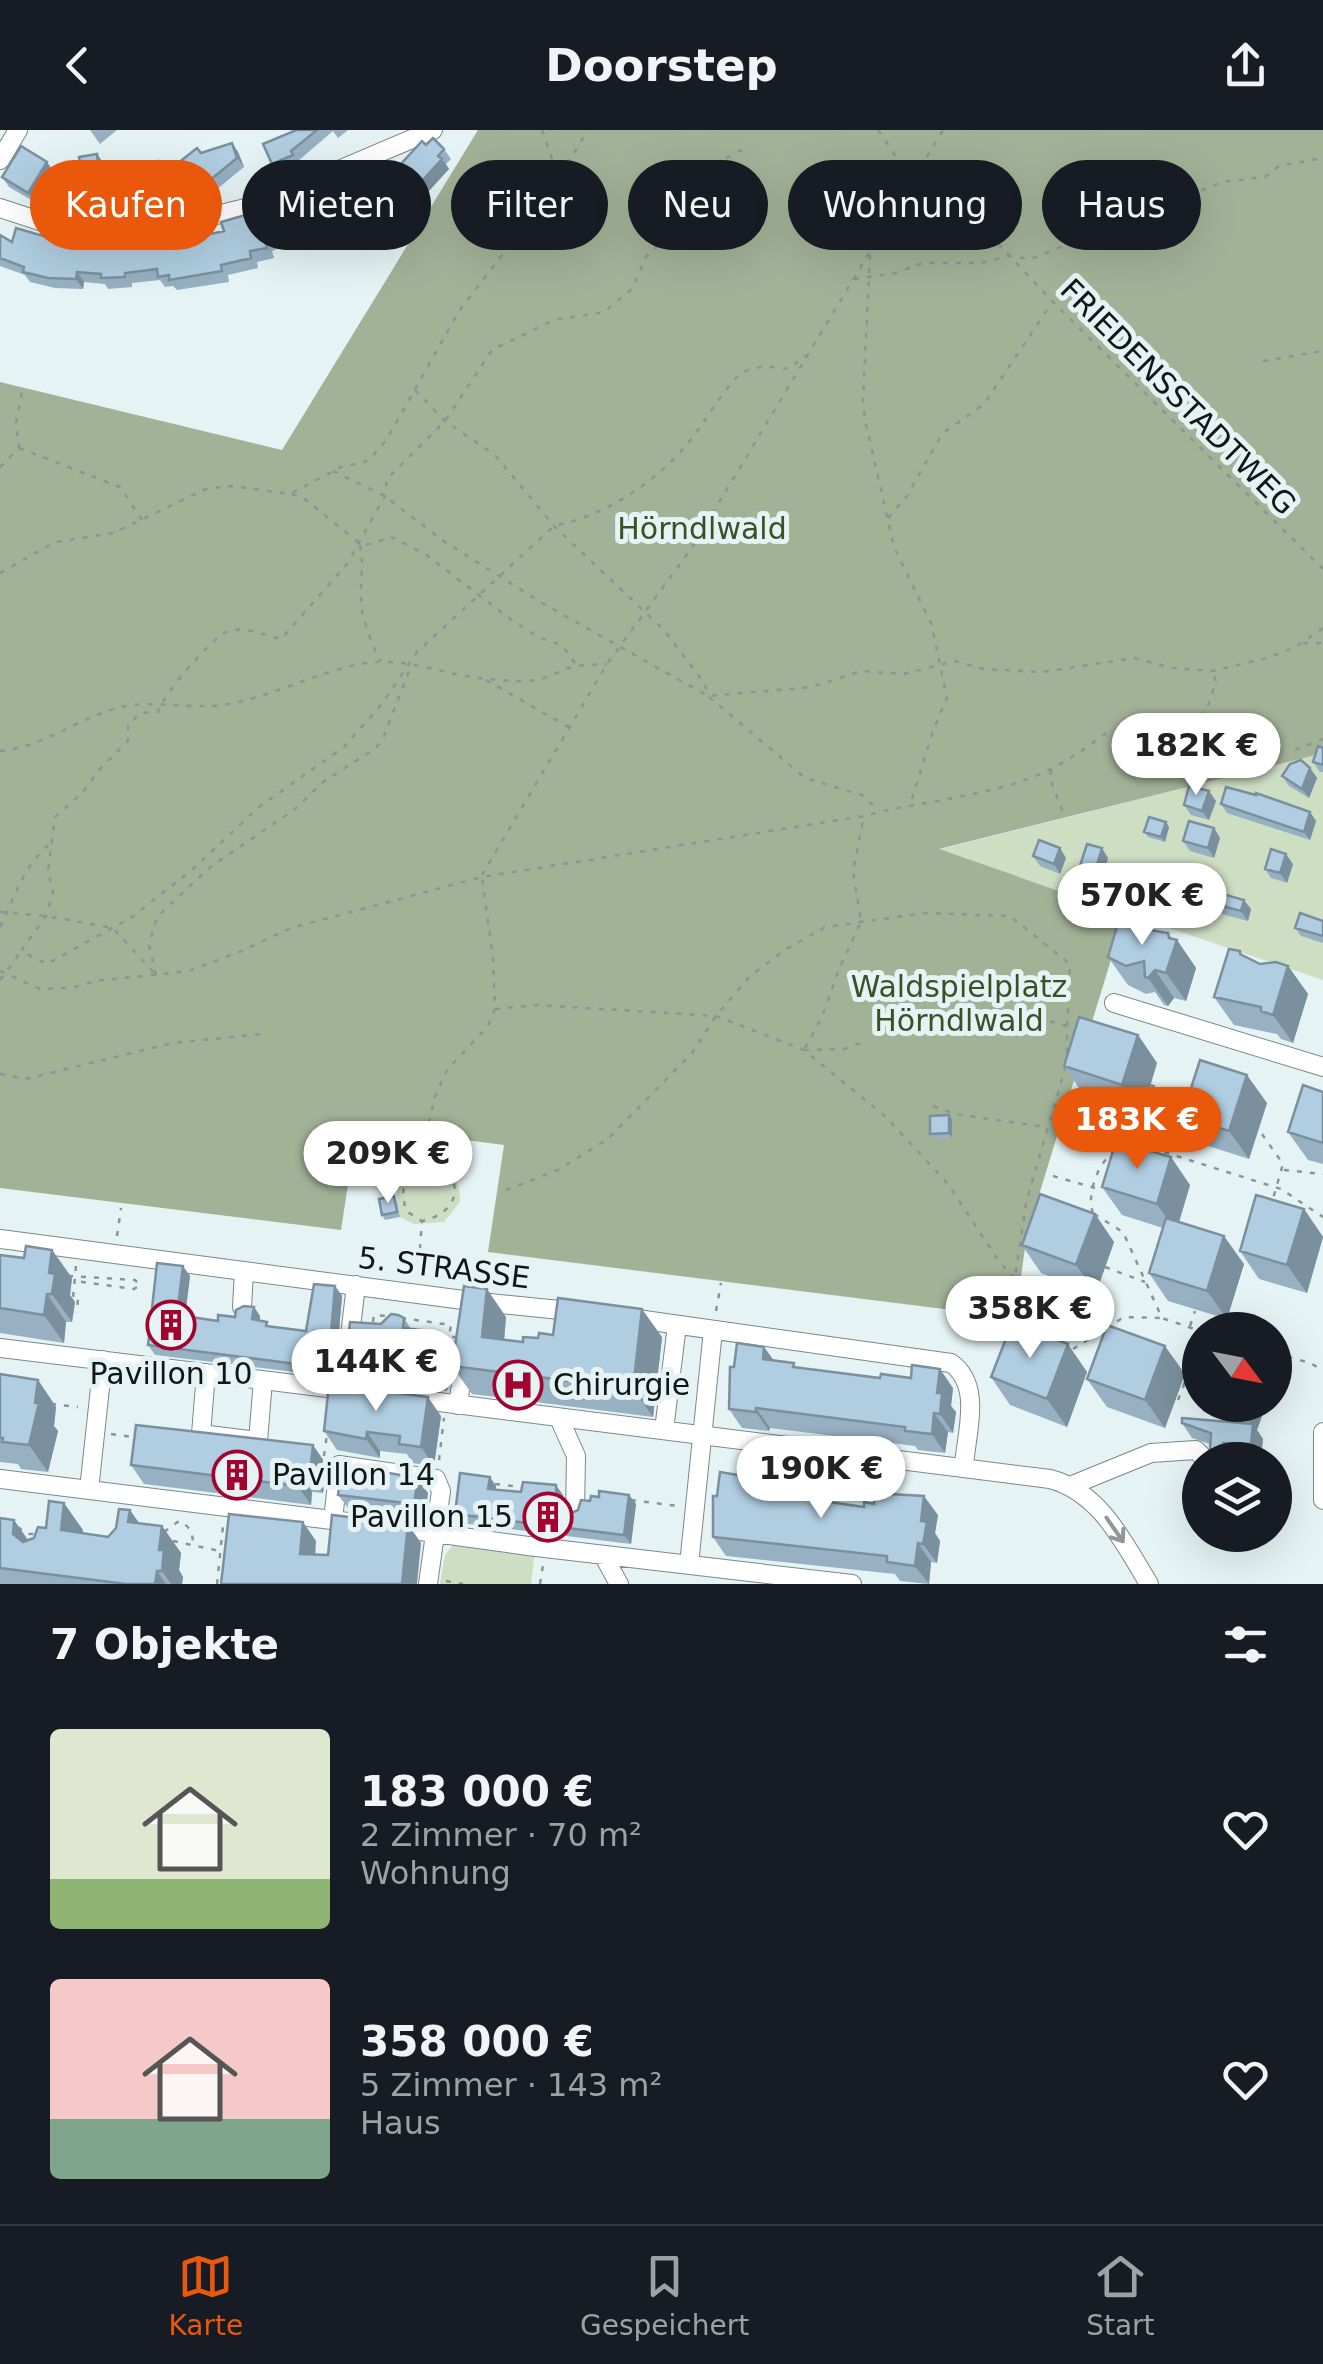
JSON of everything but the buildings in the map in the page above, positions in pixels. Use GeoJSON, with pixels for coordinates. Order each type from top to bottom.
{"type":"FeatureCollection","features":[{"type":"Feature","properties":{"kind":"street"},"geometry":{"type":"LineString","coordinates":[[2,156],[18,130]]}},
{"type":"Feature","properties":{"kind":"street"},"geometry":{"type":"LineString","coordinates":[[2,156],[27,130]]}},
{"type":"Feature","properties":{"kind":"street"},"geometry":{"type":"LineString","coordinates":[[0,208],[67,230],[104,236],[141,233],[254,206],[433,130]]}},
{"type":"Feature","properties":{"kind":"street"},"geometry":{"type":"LineString","coordinates":[[1114,1003],[1323,1067]]}},
{"type":"Feature","properties":{"kind":"street","name":"5. STRASSE"},"geometry":{"type":"LineString","coordinates":[[0,1239],[951,1363],[964,1375],[970,1395],[964,1466]]}},
{"type":"Feature","properties":{"kind":"street"},"geometry":{"type":"LineString","coordinates":[[242,1307],[244,1271]]}},
{"type":"Feature","properties":{"kind":"street"},"geometry":{"type":"LineString","coordinates":[[344,1390],[356,1285]]}},
{"type":"Feature","properties":{"kind":"street"},"geometry":{"type":"LineString","coordinates":[[452,1404],[462,1373],[471,1300]]}},
{"type":"Feature","properties":{"kind":"street"},"geometry":{"type":"LineString","coordinates":[[664,1430],[676,1325]]}},
{"type":"Feature","properties":{"kind":"street"},"geometry":{"type":"LineString","coordinates":[[689,1565],[713,1330]]}},
{"type":"Feature","properties":{"kind":"street"},"geometry":{"type":"LineString","coordinates":[[0,1348],[1050,1479],[1084,1494],[1104,1514],[1149,1584]]}},
{"type":"Feature","properties":{"kind":"street"},"geometry":{"type":"LineString","coordinates":[[88,1490],[103,1360]]}},
{"type":"Feature","properties":{"kind":"street"},"geometry":{"type":"LineString","coordinates":[[206,1373],[201,1434],[258,1440],[263,1380]]}},
{"type":"Feature","properties":{"kind":"street"},"geometry":{"type":"LineString","coordinates":[[559,1418],[576,1456],[575,1512]]}},
{"type":"Feature","properties":{"kind":"street"},"geometry":{"type":"LineString","coordinates":[[1323,1432],[1323,1500]]}},
{"type":"Feature","properties":{"kind":"street"},"geometry":{"type":"LineString","coordinates":[[1070,1486],[1151,1453],[1182,1451]]}},
{"type":"Feature","properties":{"kind":"street"},"geometry":{"type":"LineString","coordinates":[[333,1520],[340,1465],[436,1478],[440,1490],[428,1584]]}},
{"type":"Feature","properties":{"kind":"street"},"geometry":{"type":"LineString","coordinates":[[0,1479],[51,1495],[88,1490],[852,1584]]}},
{"type":"Feature","properties":{"kind":"street"},"geometry":{"type":"LineString","coordinates":[[127,1516],[130,1495]]}},
{"type":"Feature","properties":{"kind":"street"},"geometry":{"type":"LineString","coordinates":[[604,1555],[619,1584]]}},
{"type":"Feature","properties":{"kind":"street"},"geometry":{"type":"LineString","coordinates":[[662,1562],[671,1584]]}},
{"type":"Feature","properties":{"kind":"path"},"geometry":{"type":"LineString","coordinates":[[542,130],[552,160]]}},
{"type":"Feature","properties":{"kind":"path"},"geometry":{"type":"LineString","coordinates":[[569,160],[588,130]]}},
{"type":"Feature","properties":{"kind":"path","name":"FRIEDENSSTADTWEG"},"geometry":{"type":"LineString","coordinates":[[878,130],[897,160]]}},
{"type":"Feature","properties":{"kind":"path"},"geometry":{"type":"LineString","coordinates":[[926,160],[943,130]]}},
{"type":"Feature","properties":{"kind":"path"},"geometry":{"type":"LineString","coordinates":[[0,980],[2,972],[46,916],[53,893],[48,871],[55,817],[82,793],[128,740],[128,725],[140,713],[158,712],[212,643],[227,631],[245,630],[282,639],[347,564],[386,496],[387,479],[445,421],[492,350],[554,320],[604,312],[632,290],[646,257],[685,219],[722,160],[742,150]]}},
{"type":"Feature","properties":{"kind":"path"},"geometry":{"type":"LineString","coordinates":[[854,279],[896,273],[923,263],[980,263],[1009,256],[1031,259],[1222,182],[1265,177],[1279,166],[1323,158]]}},
{"type":"Feature","properties":{"kind":"path"},"geometry":{"type":"LineString","coordinates":[[290,494],[334,471],[371,458],[388,439],[459,311],[508,250]]}},
{"type":"Feature","properties":{"kind":"path"},"geometry":{"type":"LineString","coordinates":[[428,1162],[428,1126],[435,1096],[447,1070],[488,1026],[495,1009],[493,958],[482,877],[607,664],[691,549],[872,250]]}},
{"type":"Feature","properties":{"kind":"path","name":"FRIEDENSSTADTWEG"},"geometry":{"type":"LineString","coordinates":[[1003,250],[1323,569]]}},
{"type":"Feature","properties":{"kind":"path"},"geometry":{"type":"LineString","coordinates":[[870,253],[863,400],[875,474],[902,568],[930,623],[947,698],[910,803]]}},
{"type":"Feature","properties":{"kind":"path"},"geometry":{"type":"LineString","coordinates":[[887,519],[907,496],[942,434],[984,404],[1053,302]]}},
{"type":"Feature","properties":{"kind":"path"},"geometry":{"type":"LineString","coordinates":[[1263,361],[1323,350]]}},
{"type":"Feature","properties":{"kind":"path"},"geometry":{"type":"LineString","coordinates":[[156,975],[150,945],[157,917],[210,868],[295,809],[323,782],[376,748],[417,652],[554,526],[578,522],[624,498],[666,466],[742,373],[774,366],[788,369],[807,355]]}},
{"type":"Feature","properties":{"kind":"path"},"geometry":{"type":"LineString","coordinates":[[19,448],[16,423],[23,387]]}},
{"type":"Feature","properties":{"kind":"path"},"geometry":{"type":"LineString","coordinates":[[414,390],[445,421],[495,455],[554,526],[646,612],[687,658],[705,684],[708,696]]}},
{"type":"Feature","properties":{"kind":"path"},"geometry":{"type":"LineString","coordinates":[[0,467],[19,448]]}},
{"type":"Feature","properties":{"kind":"path"},"geometry":{"type":"LineString","coordinates":[[19,448],[120,487],[142,521]]}},
{"type":"Feature","properties":{"kind":"path"},"geometry":{"type":"LineString","coordinates":[[334,471],[386,496],[442,540],[500,577],[658,671],[708,696],[805,778],[862,795],[880,812]]}},
{"type":"Feature","properties":{"kind":"path"},"geometry":{"type":"LineString","coordinates":[[0,574],[55,542],[113,533],[218,486],[290,494],[305,499],[360,544],[391,538],[424,554],[540,638],[562,645],[577,666]]}},
{"type":"Feature","properties":{"kind":"path"},"geometry":{"type":"LineString","coordinates":[[360,544],[364,567],[361,608],[371,645],[382,663]]}},
{"type":"Feature","properties":{"kind":"path"},"geometry":{"type":"LineString","coordinates":[[708,696],[812,687],[861,670],[904,674],[955,660],[984,670],[1042,672],[1134,658],[1172,668],[1212,671],[1267,658],[1302,643],[1323,628]]}},
{"type":"Feature","properties":{"kind":"path"},"geometry":{"type":"LineString","coordinates":[[1302,643],[1323,643]]}},
{"type":"Feature","properties":{"kind":"path"},"geometry":{"type":"LineString","coordinates":[[0,750],[38,744],[117,708],[208,707],[263,698],[338,670],[382,663],[485,679],[538,680],[577,666],[607,664]]}},
{"type":"Feature","properties":{"kind":"path"},"geometry":{"type":"LineString","coordinates":[[21,951],[47,964],[114,928],[193,869],[260,807],[344,748],[411,665]]}},
{"type":"Feature","properties":{"kind":"path"},"geometry":{"type":"LineString","coordinates":[[2,972],[40,990],[190,971],[291,928],[482,877],[864,816],[910,803],[1000,787],[1053,768],[1108,732],[1138,738],[1206,712],[1216,681],[1212,671]]}},
{"type":"Feature","properties":{"kind":"path"},"geometry":{"type":"LineString","coordinates":[[485,679],[570,728]]}},
{"type":"Feature","properties":{"kind":"path"},"geometry":{"type":"LineString","coordinates":[[1295,750],[1323,739]]}},
{"type":"Feature","properties":{"kind":"path"},"geometry":{"type":"LineString","coordinates":[[1053,768],[1049,776],[1064,818]]}},
{"type":"Feature","properties":{"kind":"path"},"geometry":{"type":"LineString","coordinates":[[804,1050],[822,1017],[861,922],[853,871],[864,816]]}},
{"type":"Feature","properties":{"kind":"path"},"geometry":{"type":"LineString","coordinates":[[0,926],[24,871],[33,858],[54,842]]}},
{"type":"Feature","properties":{"kind":"path"},"geometry":{"type":"LineString","coordinates":[[0,912],[114,928],[156,975]]}},
{"type":"Feature","properties":{"kind":"path"},"geometry":{"type":"LineString","coordinates":[[506,1190],[558,1170],[608,1139],[692,1053],[716,1016],[750,976],[825,927],[926,912],[1010,916],[1070,964],[1066,1063],[1026,1203],[1011,1304],[1018,1305]]}},
{"type":"Feature","properties":{"kind":"path"},"geometry":{"type":"LineString","coordinates":[[495,1009],[538,1005],[716,1016],[804,1050],[886,1117],[948,1184],[1015,1278]]}},
{"type":"Feature","properties":{"kind":"path"},"geometry":{"type":"LineString","coordinates":[[1050,1022],[1067,1026]]}},
{"type":"Feature","properties":{"kind":"path"},"geometry":{"type":"LineString","coordinates":[[0,1074],[25,1079],[173,1043],[264,1034]]}},
{"type":"Feature","properties":{"kind":"path"},"geometry":{"type":"LineString","coordinates":[[804,1050],[844,1048],[866,1041]]}},
{"type":"Feature","properties":{"kind":"path"},"geometry":{"type":"LineString","coordinates":[[1150,1085],[1166,1090],[1186,1144],[1183,1158]]}},
{"type":"Feature","properties":{"kind":"path"},"geometry":{"type":"LineString","coordinates":[[933,1106],[955,1114],[1047,1128]]}},
{"type":"Feature","properties":{"kind":"path"},"geometry":{"type":"LineString","coordinates":[[1262,1134],[1281,1158],[1282,1170],[1272,1202]]}},
{"type":"Feature","properties":{"kind":"path"},"geometry":{"type":"LineString","coordinates":[[1162,1318],[1122,1232],[1091,1211],[1103,1160],[1135,1143],[1276,1187],[1323,1217]]}},
{"type":"Feature","properties":{"kind":"path"},"geometry":{"type":"LineString","coordinates":[[428,1162],[451,1175],[455,1192],[450,1208],[438,1218],[422,1221],[406,1211],[401,1192],[406,1176],[428,1162]]}},
{"type":"Feature","properties":{"kind":"path"},"geometry":{"type":"LineString","coordinates":[[1282,1170],[1323,1174]]}},
{"type":"Feature","properties":{"kind":"path"},"geometry":{"type":"LineString","coordinates":[[1053,1176],[1094,1188]]}},
{"type":"Feature","properties":{"kind":"path"},"geometry":{"type":"LineString","coordinates":[[115,1254],[121,1208]]}},
{"type":"Feature","properties":{"kind":"path"},"geometry":{"type":"LineString","coordinates":[[416,1293],[422,1221]]}},
{"type":"Feature","properties":{"kind":"path"},"geometry":{"type":"LineString","coordinates":[[76,1260],[77,1313]]}},
{"type":"Feature","properties":{"kind":"path"},"geometry":{"type":"LineString","coordinates":[[1105,1267],[1146,1282]]}},
{"type":"Feature","properties":{"kind":"path"},"geometry":{"type":"LineString","coordinates":[[60,1274],[75,1279],[134,1288],[140,1284],[135,1280],[75,1279]]}},
{"type":"Feature","properties":{"kind":"path"},"geometry":{"type":"LineString","coordinates":[[713,1330],[721,1283]]}},
{"type":"Feature","properties":{"kind":"path"},"geometry":{"type":"LineString","coordinates":[[351,1325],[372,1328],[374,1314],[451,1325],[449,1336],[467,1330]]}},
{"type":"Feature","properties":{"kind":"path"},"geometry":{"type":"LineString","coordinates":[[1071,1350],[1124,1317],[1162,1318],[1182,1325]]}},
{"type":"Feature","properties":{"kind":"path"},"geometry":{"type":"LineString","coordinates":[[1292,1358],[1323,1370]]}},
{"type":"Feature","properties":{"kind":"path"},"geometry":{"type":"LineString","coordinates":[[1178,1400],[1182,1391]]}},
{"type":"Feature","properties":{"kind":"path"},"geometry":{"type":"LineString","coordinates":[[43,1403],[97,1410]]}},
{"type":"Feature","properties":{"kind":"path"},"geometry":{"type":"LineString","coordinates":[[436,1478],[452,1404]]}},
{"type":"Feature","properties":{"kind":"path"},"geometry":{"type":"LineString","coordinates":[[328,1424],[323,1460],[340,1465]]}},
{"type":"Feature","properties":{"kind":"path"},"geometry":{"type":"LineString","coordinates":[[95,1432],[147,1439]]}},
{"type":"Feature","properties":{"kind":"path"},"geometry":{"type":"LineString","coordinates":[[482,1482],[536,1489]]}},
{"type":"Feature","properties":{"kind":"path"},"geometry":{"type":"LineString","coordinates":[[624,1500],[694,1508]]}},
{"type":"Feature","properties":{"kind":"path"},"geometry":{"type":"LineString","coordinates":[[216,1584],[226,1507]]}},
{"type":"Feature","properties":{"kind":"path"},"geometry":{"type":"LineString","coordinates":[[12,1520],[26,1534],[47,1535]]}},
{"type":"Feature","properties":{"kind":"path"},"geometry":{"type":"LineString","coordinates":[[194,1547],[189,1526],[179,1521],[168,1526],[160,1537],[194,1547],[220,1552]]}},
{"type":"Feature","properties":{"kind":"path"},"geometry":{"type":"LineString","coordinates":[[540,1584],[545,1548]]}},
{"type":"Feature","properties":{"kind":"green space","name":"Hörndlwald"},"geometry":{"type":"Polygon","coordinates":[[[478,130],[1323,130],[1323,747],[1312,756],[939,849],[1125,914],[1027,1234],[1018,1298],[1000,1298],[976,1313],[488,1252],[504,1145],[357,1126],[341,1230],[0,1188],[0,382],[282,450],[404,250],[431,250],[431,207],[451,174],[451,250],[608,250],[608,160],[460,160],[478,130]]]}},
{"type":"Feature","properties":{"kind":"green space"},"geometry":{"type":"Polygon","coordinates":[[[1323,747],[1323,980],[937,850],[1312,756],[1323,747]]]}},
{"type":"Feature","properties":{"kind":"green space"},"geometry":{"type":"Polygon","coordinates":[[[420,1161],[444,1167],[458,1184],[460,1202],[444,1222],[414,1224],[400,1217],[398,1184],[405,1172],[420,1161]]]}},
{"type":"Feature","properties":{"kind":"green space"},"geometry":{"type":"Polygon","coordinates":[[[455,1543],[535,1551],[531,1584],[440,1584],[445,1555],[455,1543]]]}},
{"type":"Feature","properties":{"kind":"place","name":"Pavillon 10"},"geometry":{"type":"Point","coordinates":[171,1325]}},
{"type":"Feature","properties":{"kind":"place","name":"Chirurgie"},"geometry":{"type":"Point","coordinates":[518,1385]}},
{"type":"Feature","properties":{"kind":"place","name":"Pavillon 14"},"geometry":{"type":"Point","coordinates":[237,1475]}},
{"type":"Feature","properties":{"kind":"place","name":"Pavillon 15"},"geometry":{"type":"Point","coordinates":[548,1517]}},
{"type":"Feature","properties":{"kind":"park label","name":"Waldspielplatz Hörndlwald"},"geometry":{"type":"Point","coordinates":[959,1004]}}]}
